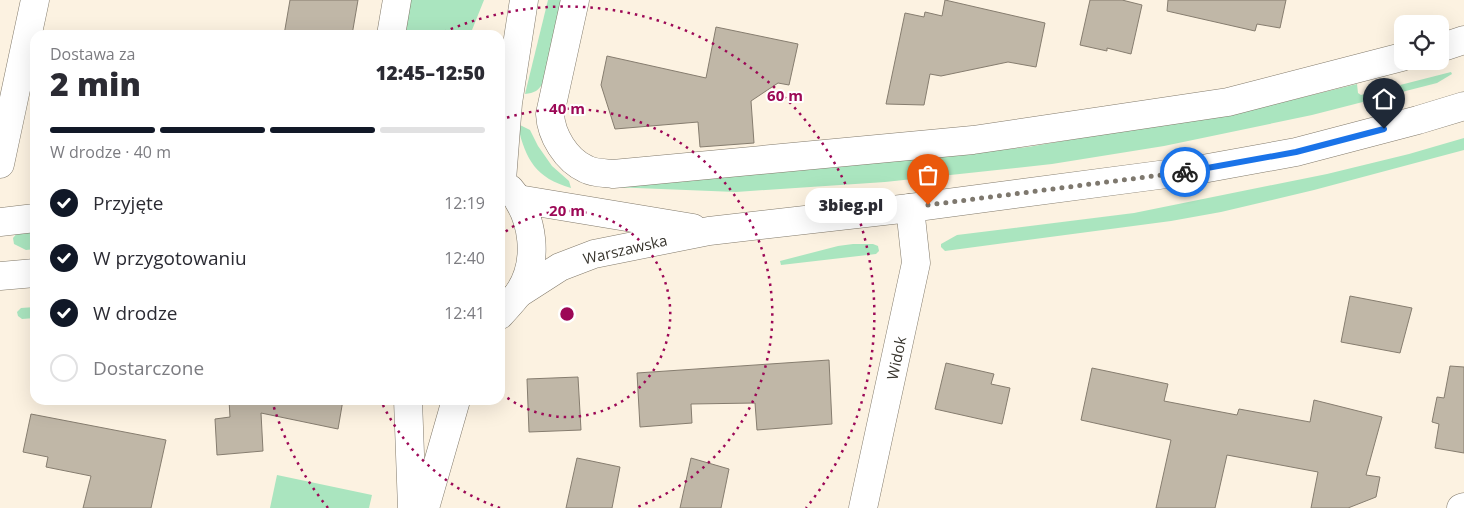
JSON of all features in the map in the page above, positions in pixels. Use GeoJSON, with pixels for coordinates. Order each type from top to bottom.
{"type":"FeatureCollection","features":[{"type":"Feature","properties":{"kind":"main road"},"geometry":{"type":"LineString","coordinates":[[0,164],[35,0]]}},
{"type":"Feature","properties":{"kind":"main road"},"geometry":{"type":"LineString","coordinates":[[392,30],[397,0]]}},
{"type":"Feature","properties":{"kind":"main road"},"geometry":{"type":"LineString","coordinates":[[503,30],[518,0]]}},
{"type":"Feature","properties":{"kind":"main road"},"geometry":{"type":"LineString","coordinates":[[505,309],[518,294],[527,275],[531,256],[531,236],[527,216],[507,186],[508,103],[524,0]]}},
{"type":"Feature","properties":{"kind":"main road"},"geometry":{"type":"LineString","coordinates":[[575,0],[550,121],[559,142],[574,162],[587,170],[614,174],[973,140],[1228,102],[1394,59]]}},
{"type":"Feature","properties":{"kind":"main road"},"geometry":{"type":"LineString","coordinates":[[1449,45],[1464,40]]}},
{"type":"Feature","properties":{"kind":"main road","name":"Warszawska"},"geometry":{"type":"LineString","coordinates":[[518,294],[560,267],[594,254],[710,231],[910,208],[1215,167],[1296,152],[1464,106]]}},
{"type":"Feature","properties":{"kind":"main road","name":"Warszawska"},"geometry":{"type":"LineString","coordinates":[[507,186],[710,231]]}},
{"type":"Feature","properties":{"kind":"main road","name":"Widok"},"geometry":{"type":"LineString","coordinates":[[863,508],[916,263],[910,208]]}},
{"type":"Feature","properties":{"kind":"main road"},"geometry":{"type":"LineString","coordinates":[[0,222],[30,219]]}},
{"type":"Feature","properties":{"kind":"main road"},"geometry":{"type":"LineString","coordinates":[[0,276],[30,273]]}},
{"type":"Feature","properties":{"kind":"main road"},"geometry":{"type":"LineString","coordinates":[[408,405],[412,508]]}},
{"type":"Feature","properties":{"kind":"main road"},"geometry":{"type":"LineString","coordinates":[[425,508],[455,405]]}},
{"type":"Feature","properties":{"kind":"green space"},"geometry":{"type":"Polygon","coordinates":[[[409,0],[484,0],[472,30],[403,30],[409,0]]]}},
{"type":"Feature","properties":{"kind":"green space"},"geometry":{"type":"Polygon","coordinates":[[[548,0],[561,0],[544,81],[536,91],[525,94],[548,0]]]}},
{"type":"Feature","properties":{"kind":"green space"},"geometry":{"type":"Polygon","coordinates":[[[1451,72],[1452,74],[1437,83],[1312,115],[1164,146],[1052,164],[885,182],[736,192],[611,187],[1028,147],[1271,105],[1357,84],[1358,93],[1361,95],[1451,72]]]}},
{"type":"Feature","properties":{"kind":"green space"},"geometry":{"type":"Polygon","coordinates":[[[520,125],[530,130],[538,146],[552,166],[569,181],[571,188],[549,179],[534,166],[521,139],[518,127],[520,125]]]}},
{"type":"Feature","properties":{"kind":"green space"},"geometry":{"type":"Polygon","coordinates":[[[1464,138],[1464,150],[1314,190],[1221,212],[1171,221],[945,251],[941,247],[941,244],[957,235],[1134,213],[1327,174],[1464,138]]]}},
{"type":"Feature","properties":{"kind":"green space"},"geometry":{"type":"Polygon","coordinates":[[[30,231],[30,250],[26,250],[14,244],[13,238],[18,232],[30,231]]]}},
{"type":"Feature","properties":{"kind":"green space"},"geometry":{"type":"Polygon","coordinates":[[[853,244],[873,244],[878,246],[879,251],[876,254],[781,265],[780,261],[853,244]]]}},
{"type":"Feature","properties":{"kind":"green space"},"geometry":{"type":"Polygon","coordinates":[[[30,307],[30,318],[22,319],[18,316],[17,312],[21,308],[30,307]]]}},
{"type":"Feature","properties":{"kind":"green space"},"geometry":{"type":"Polygon","coordinates":[[[277,475],[372,495],[369,508],[270,508],[277,475]]]}},
{"type":"Feature","properties":{"kind":"building"},"geometry":{"type":"Polygon","coordinates":[[[290,0],[358,0],[353,30],[285,30],[290,0]]]}},
{"type":"Feature","properties":{"kind":"building"},"geometry":{"type":"Polygon","coordinates":[[[945,0],[1045,23],[1036,67],[1008,62],[941,76],[930,74],[924,105],[886,104],[905,13],[924,17],[925,12],[942,16],[945,0]]]}},
{"type":"Feature","properties":{"kind":"building"},"geometry":{"type":"Polygon","coordinates":[[[1090,0],[1122,0],[1142,5],[1131,54],[1107,48],[1107,51],[1080,45],[1090,0]]]}},
{"type":"Feature","properties":{"kind":"building"},"geometry":{"type":"Polygon","coordinates":[[[1168,0],[1286,0],[1280,28],[1257,24],[1255,31],[1167,11],[1168,0]]]}},
{"type":"Feature","properties":{"kind":"building"},"geometry":{"type":"Polygon","coordinates":[[[716,27],[798,44],[789,85],[778,83],[751,101],[754,143],[700,147],[698,122],[615,129],[601,85],[607,56],[706,78],[716,27]]]}},
{"type":"Feature","properties":{"kind":"building"},"geometry":{"type":"Polygon","coordinates":[[[1350,296],[1412,308],[1400,353],[1341,342],[1350,296]]]}},
{"type":"Feature","properties":{"kind":"building"},"geometry":{"type":"Polygon","coordinates":[[[829,360],[832,424],[757,430],[755,403],[691,404],[692,423],[640,427],[637,373],[829,360]]]}},
{"type":"Feature","properties":{"kind":"building"},"geometry":{"type":"Polygon","coordinates":[[[946,363],[994,374],[991,384],[1010,388],[1002,424],[935,409],[946,363]]]}},
{"type":"Feature","properties":{"kind":"building"},"geometry":{"type":"Polygon","coordinates":[[[1450,366],[1464,367],[1464,453],[1435,448],[1439,424],[1432,422],[1437,397],[1444,398],[1450,366]]]}},
{"type":"Feature","properties":{"kind":"building"},"geometry":{"type":"Polygon","coordinates":[[[1092,368],[1168,384],[1164,401],[1237,415],[1239,409],[1310,422],[1314,400],[1382,417],[1366,475],[1380,477],[1376,497],[1348,508],[1311,508],[1318,472],[1227,455],[1215,508],[1156,508],[1171,440],[1081,420],[1092,368]]]}},
{"type":"Feature","properties":{"kind":"building"},"geometry":{"type":"Polygon","coordinates":[[[578,377],[581,430],[529,432],[527,379],[578,377]]]}},
{"type":"Feature","properties":{"kind":"building"},"geometry":{"type":"Polygon","coordinates":[[[229,405],[342,405],[338,429],[261,413],[263,451],[217,455],[215,419],[230,417],[229,405]]]}},
{"type":"Feature","properties":{"kind":"building"},"geometry":{"type":"Polygon","coordinates":[[[31,414],[166,440],[151,508],[83,508],[91,476],[46,467],[48,457],[23,452],[31,414]]]}},
{"type":"Feature","properties":{"kind":"building"},"geometry":{"type":"Polygon","coordinates":[[[577,458],[620,467],[612,508],[566,508],[577,458]]]}},
{"type":"Feature","properties":{"kind":"building"},"geometry":{"type":"Polygon","coordinates":[[[691,458],[729,469],[721,508],[680,508],[691,458]]]}},
{"type":"Feature","properties":{"kind":"way so far"},"geometry":{"type":"LineString","coordinates":[[928,205],[1185,172]]}},
{"type":"Feature","properties":{"kind":"place","name":"3bieg.pl"},"geometry":{"type":"Point","coordinates":[928,205]}},
{"type":"Feature","properties":{"kind":"route"},"geometry":{"type":"LineString","coordinates":[[1185,172],[1296,152],[1384,129]]}}]}
